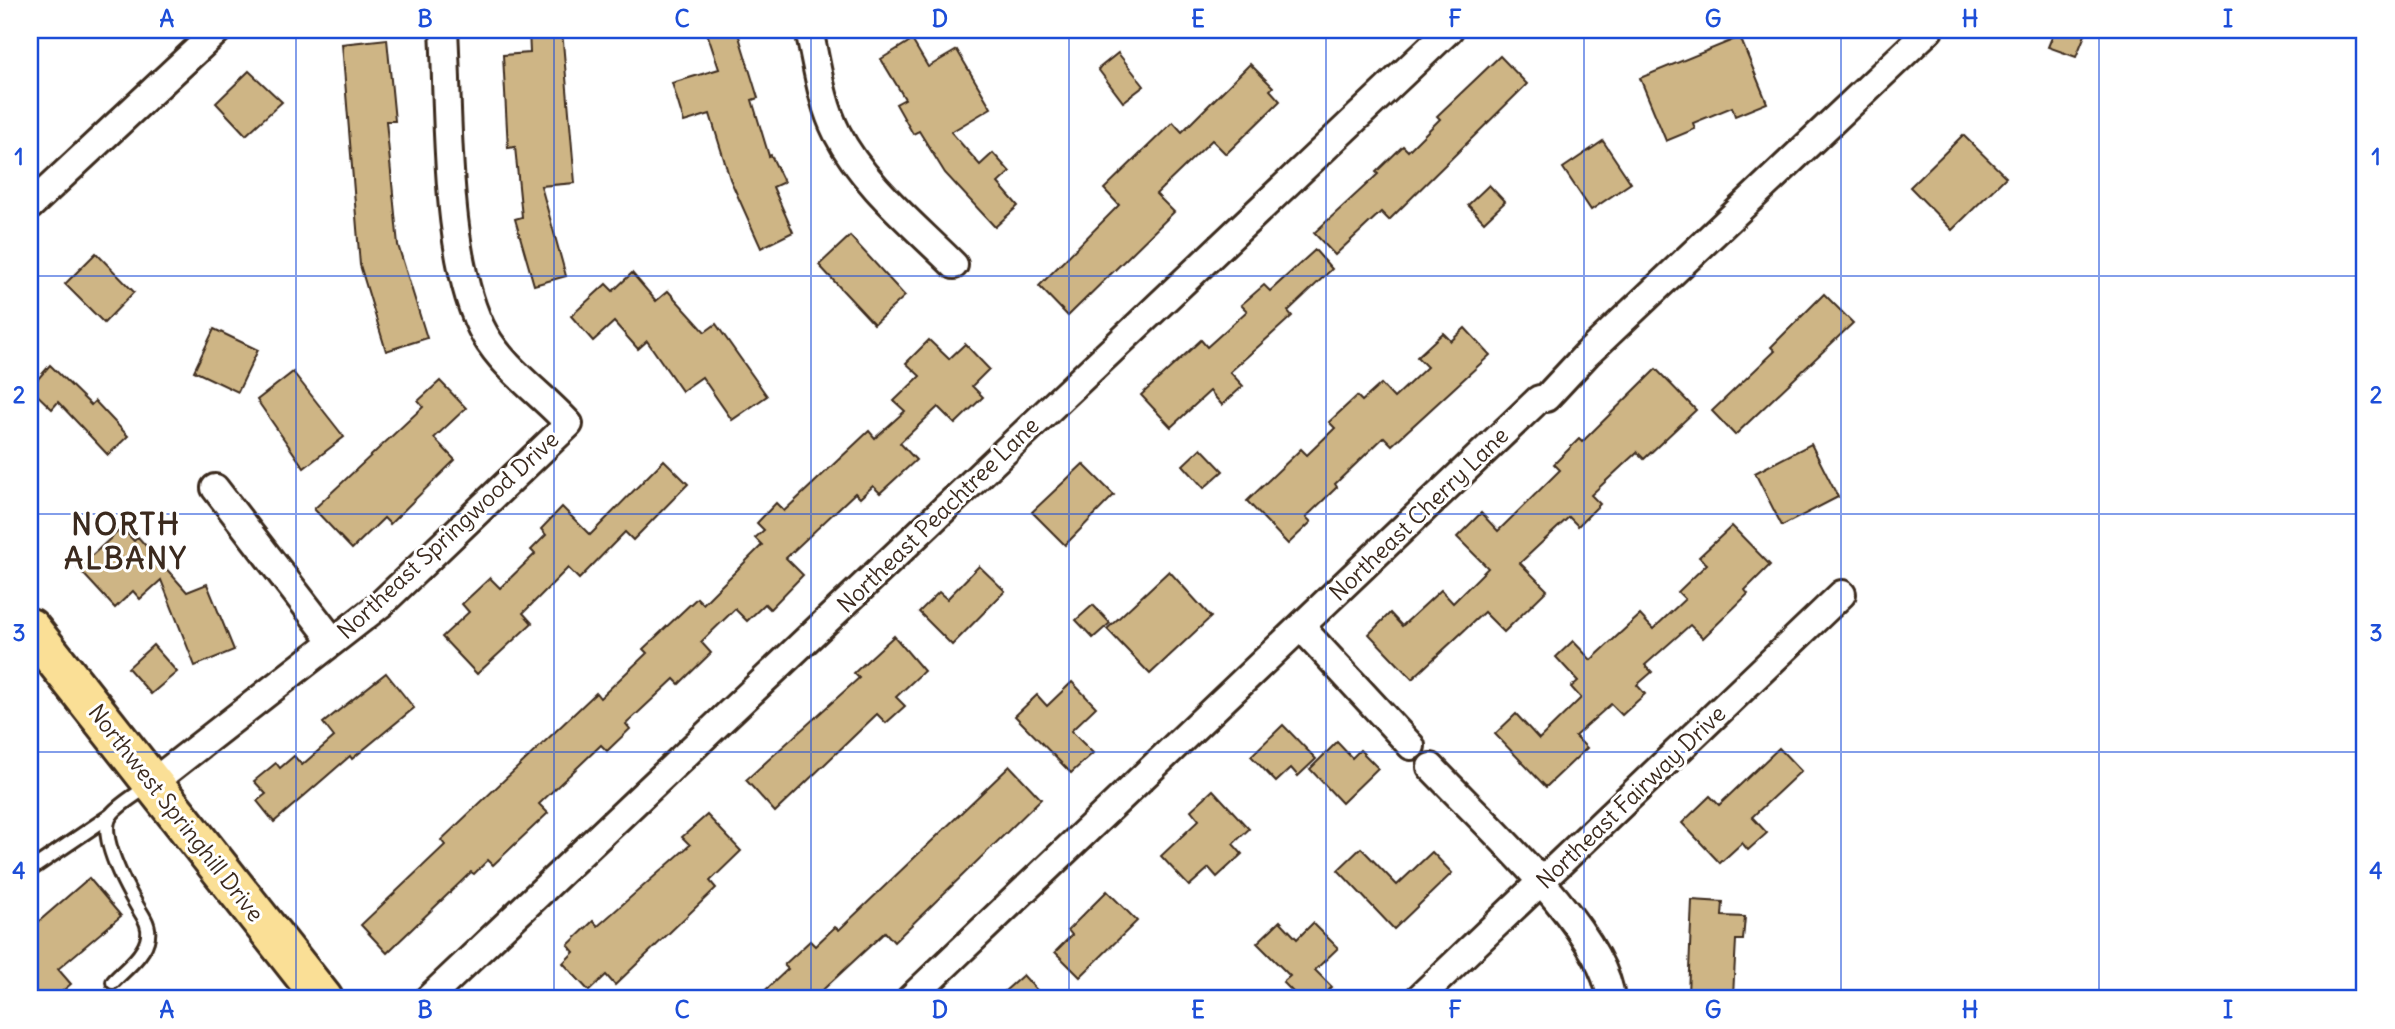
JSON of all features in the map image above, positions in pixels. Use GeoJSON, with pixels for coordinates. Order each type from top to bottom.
{"type":"FeatureCollection","features":[{"type":"Feature","properties":{"kind":"main road","name":"Northwest Springhill Drive"},"geometry":{"type":"LineString","coordinates":[[30,628],[323,999]]}},
{"type":"Feature","properties":{"kind":"street"},"geometry":{"type":"LineString","coordinates":[[30,206],[218,30]]}},
{"type":"Feature","properties":{"kind":"street","name":"Northeast Springwood Drive"},"geometry":{"type":"LineString","coordinates":[[152,783],[381,604],[569,424],[504,360],[485,334],[473,306],[462,267],[455,225],[444,30]]}},
{"type":"Feature","properties":{"kind":"street"},"geometry":{"type":"LineString","coordinates":[[809,30],[826,104],[837,133],[871,180],[954,265]]}},
{"type":"Feature","properties":{"kind":"street","name":"Northeast Peachtree Lane"},"geometry":{"type":"LineString","coordinates":[[428,999],[1448,30]]}},
{"type":"Feature","properties":{"kind":"street","name":"Northeast Cherry Lane"},"geometry":{"type":"LineString","coordinates":[[909,999],[1539,399],[1546,398],[1597,345],[1929,30]]}},
{"type":"Feature","properties":{"kind":"street"},"geometry":{"type":"LineString","coordinates":[[215,488],[333,641]]}},
{"type":"Feature","properties":{"kind":"street","name":"Northeast Fairway Drive"},"geometry":{"type":"LineString","coordinates":[[1418,999],[1842,594]]}},
{"type":"Feature","properties":{"kind":"street"},"geometry":{"type":"LineString","coordinates":[[1301,627],[1411,746]]}},
{"type":"Feature","properties":{"kind":"street"},"geometry":{"type":"LineString","coordinates":[[1431,767],[1541,884],[1590,942],[1603,965],[1611,999]]}},
{"type":"Feature","properties":{"kind":"lane"},"geometry":{"type":"LineString","coordinates":[[30,870],[111,815],[152,783]]}},
{"type":"Feature","properties":{"kind":"lane"},"geometry":{"type":"LineString","coordinates":[[111,815],[106,826],[107,839],[130,893],[148,925],[144,948],[113,982]]}},
{"type":"Feature","properties":{"kind":"building"},"geometry":{"type":"Polygon","coordinates":[[[529,30],[562,30],[575,183],[541,186],[566,276],[534,285],[515,219],[522,217],[515,147],[508,148],[503,55],[530,53],[529,30]]]}},
{"type":"Feature","properties":{"kind":"building"},"geometry":{"type":"Polygon","coordinates":[[[706,30],[737,30],[758,98],[752,100],[769,156],[771,155],[784,182],[773,187],[793,232],[761,248],[730,179],[710,114],[684,122],[672,83],[719,69],[706,30]]]}},
{"type":"Feature","properties":{"kind":"building"},"geometry":{"type":"Polygon","coordinates":[[[2055,30],[2087,30],[2076,57],[2048,47],[2055,30]]]}},
{"type":"Feature","properties":{"kind":"building"},"geometry":{"type":"Polygon","coordinates":[[[1740,37],[1767,103],[1735,116],[1732,107],[1693,123],[1695,129],[1666,141],[1640,78],[1740,37]]]}},
{"type":"Feature","properties":{"kind":"building"},"geometry":{"type":"Polygon","coordinates":[[[387,39],[395,121],[386,121],[398,245],[427,338],[386,351],[360,265],[342,44],[387,39]]]}},
{"type":"Feature","properties":{"kind":"building"},"geometry":{"type":"Polygon","coordinates":[[[912,40],[928,67],[957,50],[991,108],[951,132],[980,165],[993,153],[1010,172],[998,183],[1018,206],[995,227],[945,173],[919,131],[913,134],[896,104],[905,99],[881,59],[912,40]]]}},
{"type":"Feature","properties":{"kind":"building"},"geometry":{"type":"Polygon","coordinates":[[[1118,53],[1144,86],[1123,102],[1098,69],[1118,53]]]}},
{"type":"Feature","properties":{"kind":"building"},"geometry":{"type":"Polygon","coordinates":[[[1500,56],[1527,84],[1389,220],[1381,212],[1335,255],[1314,233],[1378,174],[1376,172],[1403,146],[1408,151],[1440,119],[1437,116],[1500,56]]]}},
{"type":"Feature","properties":{"kind":"building"},"geometry":{"type":"Polygon","coordinates":[[[1250,64],[1273,87],[1270,90],[1280,101],[1226,154],[1212,140],[1156,194],[1174,212],[1068,316],[1039,286],[1119,205],[1104,189],[1173,122],[1182,132],[1250,64]]]}},
{"type":"Feature","properties":{"kind":"building"},"geometry":{"type":"Polygon","coordinates":[[[249,71],[282,102],[246,135],[216,103],[249,71]]]}},
{"type":"Feature","properties":{"kind":"building"},"geometry":{"type":"Polygon","coordinates":[[[1963,135],[2006,177],[1952,230],[1910,187],[1963,135]]]}},
{"type":"Feature","properties":{"kind":"building"},"geometry":{"type":"Polygon","coordinates":[[[1603,141],[1631,183],[1591,210],[1563,168],[1603,141]]]}},
{"type":"Feature","properties":{"kind":"building"},"geometry":{"type":"Polygon","coordinates":[[[1489,185],[1505,202],[1484,222],[1468,205],[1489,185]]]}},
{"type":"Feature","properties":{"kind":"building"},"geometry":{"type":"Polygon","coordinates":[[[850,236],[905,296],[874,324],[819,265],[850,236]]]}},
{"type":"Feature","properties":{"kind":"building"},"geometry":{"type":"Polygon","coordinates":[[[1315,250],[1332,269],[1288,311],[1292,316],[1230,372],[1243,386],[1222,405],[1210,391],[1171,427],[1141,395],[1201,340],[1207,347],[1247,311],[1241,305],[1264,285],[1270,291],[1315,250]]]}},
{"type":"Feature","properties":{"kind":"building"},"geometry":{"type":"Polygon","coordinates":[[[96,253],[134,292],[104,323],[65,284],[96,253]]]}},
{"type":"Feature","properties":{"kind":"building"},"geometry":{"type":"Polygon","coordinates":[[[632,273],[656,301],[668,291],[705,332],[716,324],[767,396],[732,420],[702,377],[682,391],[647,341],[638,349],[614,322],[593,341],[571,316],[606,284],[613,291],[632,273]]]}},
{"type":"Feature","properties":{"kind":"building"},"geometry":{"type":"Polygon","coordinates":[[[1824,294],[1853,323],[1735,435],[1712,411],[1775,351],[1771,347],[1824,294]]]}},
{"type":"Feature","properties":{"kind":"building"},"geometry":{"type":"Polygon","coordinates":[[[1465,328],[1490,355],[1392,445],[1384,437],[1335,484],[1337,487],[1306,517],[1311,522],[1288,544],[1247,501],[1301,449],[1307,455],[1335,428],[1329,422],[1357,396],[1362,401],[1381,384],[1394,398],[1427,367],[1417,357],[1443,333],[1451,341],[1465,328]]]}},
{"type":"Feature","properties":{"kind":"building"},"geometry":{"type":"Polygon","coordinates":[[[214,329],[258,350],[238,392],[194,371],[214,329]]]}},
{"type":"Feature","properties":{"kind":"building"},"geometry":{"type":"Polygon","coordinates":[[[929,340],[949,359],[965,344],[989,369],[972,386],[983,397],[955,424],[938,407],[900,443],[916,460],[880,493],[873,486],[860,498],[855,493],[786,558],[803,575],[770,609],[765,604],[747,621],[735,609],[701,642],[711,653],[679,684],[674,679],[626,724],[630,729],[607,751],[601,745],[539,804],[548,813],[493,865],[488,860],[474,874],[471,872],[387,953],[361,925],[445,845],[441,840],[596,693],[600,698],[647,653],[643,649],[697,598],[703,604],[762,545],[755,538],[764,530],[757,523],[776,503],[784,511],[869,431],[875,438],[905,411],[894,401],[920,376],[906,363],[929,340]]]}},
{"type":"Feature","properties":{"kind":"building"},"geometry":{"type":"Polygon","coordinates":[[[50,365],[91,405],[95,401],[128,436],[108,455],[58,402],[52,409],[30,388],[50,365]]]}},
{"type":"Feature","properties":{"kind":"building"},"geometry":{"type":"Polygon","coordinates":[[[1656,369],[1696,410],[1644,459],[1637,452],[1591,495],[1600,504],[1578,526],[1569,517],[1520,563],[1547,590],[1504,632],[1484,612],[1412,679],[1369,634],[1390,613],[1402,626],[1441,590],[1453,603],[1488,568],[1457,537],[1481,513],[1498,531],[1560,470],[1554,464],[1579,439],[1582,442],[1656,369]]]}},
{"type":"Feature","properties":{"kind":"building"},"geometry":{"type":"Polygon","coordinates":[[[293,372],[344,437],[304,468],[257,400],[293,372]]]}},
{"type":"Feature","properties":{"kind":"building"},"geometry":{"type":"Polygon","coordinates":[[[440,381],[466,408],[434,438],[455,460],[390,524],[384,518],[352,549],[314,509],[423,407],[418,401],[440,381]]]}},
{"type":"Feature","properties":{"kind":"building"},"geometry":{"type":"Polygon","coordinates":[[[1811,444],[1838,497],[1782,526],[1755,473],[1811,444]]]}},
{"type":"Feature","properties":{"kind":"building"},"geometry":{"type":"Polygon","coordinates":[[[1201,448],[1223,471],[1204,488],[1183,465],[1201,448]]]}},
{"type":"Feature","properties":{"kind":"building"},"geometry":{"type":"Polygon","coordinates":[[[664,460],[688,484],[633,540],[625,532],[579,579],[568,568],[523,613],[532,623],[477,674],[442,637],[469,612],[462,604],[490,578],[500,588],[535,554],[531,550],[546,535],[541,529],[562,507],[590,535],[664,460]]]}},
{"type":"Feature","properties":{"kind":"building"},"geometry":{"type":"Polygon","coordinates":[[[1083,464],[1114,495],[1065,545],[1032,512],[1083,464]]]}},
{"type":"Feature","properties":{"kind":"building"},"geometry":{"type":"Polygon","coordinates":[[[1732,526],[1770,565],[1745,590],[1748,594],[1703,638],[1690,625],[1645,665],[1652,672],[1637,685],[1645,694],[1622,715],[1611,704],[1575,736],[1587,748],[1546,787],[1495,734],[1516,714],[1539,739],[1581,698],[1571,687],[1578,681],[1556,657],[1573,641],[1591,660],[1640,615],[1653,629],[1685,599],[1678,592],[1707,564],[1699,557],[1732,526]]]}},
{"type":"Feature","properties":{"kind":"building"},"geometry":{"type":"Polygon","coordinates":[[[122,528],[134,541],[138,537],[187,592],[207,584],[234,650],[195,666],[161,580],[140,599],[133,591],[115,608],[78,568],[122,528]]]}},
{"type":"Feature","properties":{"kind":"building"},"geometry":{"type":"Polygon","coordinates":[[[979,566],[1005,591],[952,645],[919,612],[939,592],[947,599],[979,566]]]}},
{"type":"Feature","properties":{"kind":"building"},"geometry":{"type":"Polygon","coordinates":[[[1169,571],[1211,617],[1150,674],[1107,629],[1169,571]]]}},
{"type":"Feature","properties":{"kind":"building"},"geometry":{"type":"Polygon","coordinates":[[[1093,605],[1110,623],[1093,638],[1076,620],[1093,605]]]}},
{"type":"Feature","properties":{"kind":"building"},"geometry":{"type":"Polygon","coordinates":[[[894,636],[924,671],[896,697],[905,706],[886,723],[877,714],[775,812],[746,780],[859,678],[854,673],[894,636]]]}},
{"type":"Feature","properties":{"kind":"building"},"geometry":{"type":"Polygon","coordinates":[[[153,645],[177,672],[151,694],[128,668],[153,645]]]}},
{"type":"Feature","properties":{"kind":"building"},"geometry":{"type":"Polygon","coordinates":[[[386,673],[414,708],[352,759],[350,756],[274,822],[257,801],[266,794],[254,781],[276,763],[280,768],[294,756],[302,765],[334,737],[323,723],[386,673]]]}},
{"type":"Feature","properties":{"kind":"building"},"geometry":{"type":"Polygon","coordinates":[[[1072,682],[1096,707],[1071,731],[1093,753],[1071,773],[1015,716],[1037,695],[1047,706],[1072,682]]]}},
{"type":"Feature","properties":{"kind":"building"},"geometry":{"type":"Polygon","coordinates":[[[1283,725],[1316,759],[1298,776],[1291,768],[1276,782],[1251,756],[1283,725]]]}},
{"type":"Feature","properties":{"kind":"building"},"geometry":{"type":"Polygon","coordinates":[[[1337,742],[1352,758],[1360,750],[1378,768],[1342,803],[1310,769],[1337,742]]]}},
{"type":"Feature","properties":{"kind":"building"},"geometry":{"type":"Polygon","coordinates":[[[1779,748],[1801,771],[1752,817],[1767,833],[1748,850],[1742,843],[1720,863],[1682,823],[1710,796],[1719,805],[1779,748]]]}},
{"type":"Feature","properties":{"kind":"building"},"geometry":{"type":"Polygon","coordinates":[[[1010,766],[1041,799],[894,942],[885,932],[813,999],[756,999],[788,969],[784,965],[810,941],[815,946],[835,927],[839,930],[1010,766]]]}},
{"type":"Feature","properties":{"kind":"building"},"geometry":{"type":"Polygon","coordinates":[[[1213,790],[1249,829],[1233,844],[1242,854],[1217,877],[1209,868],[1189,886],[1161,856],[1199,820],[1191,810],[1213,790]]]}},
{"type":"Feature","properties":{"kind":"building"},"geometry":{"type":"Polygon","coordinates":[[[707,815],[741,851],[710,881],[716,888],[615,985],[606,975],[589,991],[563,963],[574,952],[568,945],[593,921],[598,926],[690,845],[682,837],[707,815]]]}},
{"type":"Feature","properties":{"kind":"building"},"geometry":{"type":"Polygon","coordinates":[[[1361,848],[1397,885],[1432,852],[1452,873],[1394,929],[1338,870],[1361,848]]]}},
{"type":"Feature","properties":{"kind":"building"},"geometry":{"type":"Polygon","coordinates":[[[89,878],[121,916],[58,969],[71,984],[53,999],[30,999],[30,929],[89,878]]]}},
{"type":"Feature","properties":{"kind":"building"},"geometry":{"type":"Polygon","coordinates":[[[1107,891],[1137,921],[1080,977],[1055,952],[1072,935],[1068,930],[1107,891]]]}},
{"type":"Feature","properties":{"kind":"building"},"geometry":{"type":"Polygon","coordinates":[[[1692,900],[1723,902],[1722,916],[1745,917],[1743,940],[1736,940],[1733,996],[1688,994],[1692,900]]]}},
{"type":"Feature","properties":{"kind":"building"},"geometry":{"type":"Polygon","coordinates":[[[1280,921],[1297,939],[1313,923],[1338,948],[1315,970],[1332,987],[1320,999],[1300,999],[1283,982],[1290,976],[1257,943],[1280,921]]]}},
{"type":"Feature","properties":{"kind":"building"},"geometry":{"type":"Polygon","coordinates":[[[1023,975],[1045,999],[996,999],[1023,975]]]}},
{"type":"Feature","properties":{"kind":"district","name":"NORTH ALBANY"},"geometry":{"type":"Point","coordinates":[126,542]}}]}
